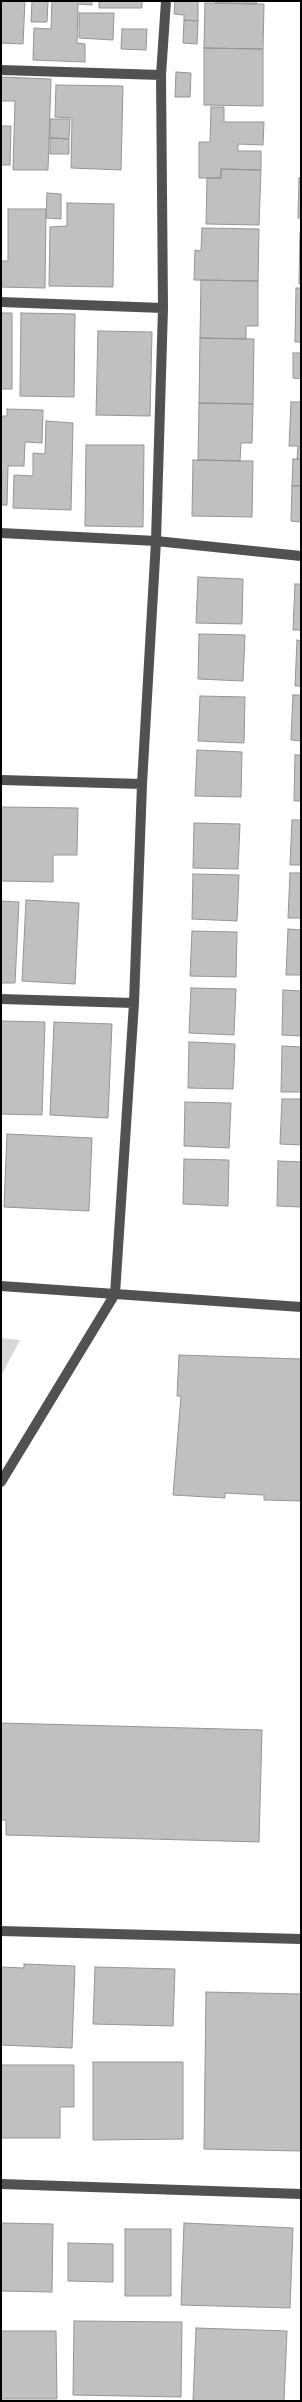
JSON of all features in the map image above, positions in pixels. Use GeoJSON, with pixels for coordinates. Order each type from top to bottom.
{"type":"FeatureCollection","features":[{"type":"Feature","properties":{"kind":"street"},"geometry":{"type":"LineString","coordinates":[[1,1482],[115,1294],[134,1003],[142,784],[156,541],[163,308],[161,75],[166,1]]}},
{"type":"Feature","properties":{"kind":"street"},"geometry":{"type":"LineString","coordinates":[[1,70],[161,75]]}},
{"type":"Feature","properties":{"kind":"street"},"geometry":{"type":"LineString","coordinates":[[1,302],[163,308]]}},
{"type":"Feature","properties":{"kind":"street"},"geometry":{"type":"LineString","coordinates":[[1,532],[156,541],[301,556]]}},
{"type":"Feature","properties":{"kind":"street"},"geometry":{"type":"LineString","coordinates":[[1,780],[142,784]]}},
{"type":"Feature","properties":{"kind":"street"},"geometry":{"type":"LineString","coordinates":[[1,999],[134,1003]]}},
{"type":"Feature","properties":{"kind":"street"},"geometry":{"type":"LineString","coordinates":[[1,1286],[301,1307]]}},
{"type":"Feature","properties":{"kind":"street"},"geometry":{"type":"LineString","coordinates":[[1,1932],[301,1939]]}},
{"type":"Feature","properties":{"kind":"street"},"geometry":{"type":"LineString","coordinates":[[1,2184],[301,2194]]}},
{"type":"Feature","properties":{"kind":"shaded area"},"geometry":{"type":"Polygon","coordinates":[[[1,1338],[20,1340],[1,1376],[1,1338]]]}},
{"type":"Feature","properties":{"kind":"building"},"geometry":{"type":"Polygon","coordinates":[[[1,1],[25,1],[23,44],[1,43],[1,1]]]}},
{"type":"Feature","properties":{"kind":"building"},"geometry":{"type":"Polygon","coordinates":[[[32,1],[48,1],[47,22],[31,22],[32,1]]]}},
{"type":"Feature","properties":{"kind":"building"},"geometry":{"type":"Polygon","coordinates":[[[52,1],[92,1],[92,5],[78,4],[77,43],[85,44],[85,62],[33,60],[34,28],[51,29],[52,1]]]}},
{"type":"Feature","properties":{"kind":"building"},"geometry":{"type":"Polygon","coordinates":[[[99,1],[142,1],[142,8],[99,8],[99,1]]]}},
{"type":"Feature","properties":{"kind":"building"},"geometry":{"type":"Polygon","coordinates":[[[175,1],[198,1],[198,21],[184,20],[184,15],[174,14],[175,1]]]}},
{"type":"Feature","properties":{"kind":"building"},"geometry":{"type":"Polygon","coordinates":[[[215,1],[257,1],[256,4],[215,3],[215,1]]]}},
{"type":"Feature","properties":{"kind":"building"},"geometry":{"type":"Polygon","coordinates":[[[205,3],[264,4],[263,49],[204,48],[205,3]]]}},
{"type":"Feature","properties":{"kind":"building"},"geometry":{"type":"Polygon","coordinates":[[[79,13],[114,13],[113,40],[79,38],[79,13]]]}},
{"type":"Feature","properties":{"kind":"building"},"geometry":{"type":"Polygon","coordinates":[[[184,20],[198,21],[197,44],[183,43],[184,20]]]}},
{"type":"Feature","properties":{"kind":"building"},"geometry":{"type":"Polygon","coordinates":[[[122,29],[147,29],[146,50],[121,49],[122,29]]]}},
{"type":"Feature","properties":{"kind":"building"},"geometry":{"type":"Polygon","coordinates":[[[204,48],[263,49],[263,106],[204,105],[204,48]]]}},
{"type":"Feature","properties":{"kind":"building"},"geometry":{"type":"Polygon","coordinates":[[[176,72],[191,73],[190,97],[175,97],[176,72]]]}},
{"type":"Feature","properties":{"kind":"building"},"geometry":{"type":"Polygon","coordinates":[[[1,77],[51,79],[48,170],[13,170],[15,101],[1,101],[1,77]]]}},
{"type":"Feature","properties":{"kind":"building"},"geometry":{"type":"Polygon","coordinates":[[[56,85],[123,86],[121,170],[71,168],[72,118],[55,117],[56,85]]]}},
{"type":"Feature","properties":{"kind":"building"},"geometry":{"type":"Polygon","coordinates":[[[211,107],[224,107],[224,122],[264,122],[263,145],[238,144],[238,151],[261,151],[261,170],[221,169],[221,178],[199,178],[199,142],[210,142],[211,107]]]}},
{"type":"Feature","properties":{"kind":"building"},"geometry":{"type":"Polygon","coordinates":[[[50,119],[70,119],[69,139],[50,138],[50,119]]]}},
{"type":"Feature","properties":{"kind":"building"},"geometry":{"type":"Polygon","coordinates":[[[1,126],[11,126],[10,165],[1,165],[1,126]]]}},
{"type":"Feature","properties":{"kind":"building"},"geometry":{"type":"Polygon","coordinates":[[[50,138],[69,139],[69,154],[50,154],[50,138]]]}},
{"type":"Feature","properties":{"kind":"building"},"geometry":{"type":"Polygon","coordinates":[[[221,169],[261,170],[259,225],[206,224],[207,178],[221,178],[221,169]]]}},
{"type":"Feature","properties":{"kind":"building"},"geometry":{"type":"Polygon","coordinates":[[[299,178],[301,178],[301,218],[298,218],[299,178]]]}},
{"type":"Feature","properties":{"kind":"building"},"geometry":{"type":"Polygon","coordinates":[[[47,193],[61,194],[61,219],[46,218],[47,193]]]}},
{"type":"Feature","properties":{"kind":"building"},"geometry":{"type":"Polygon","coordinates":[[[67,203],[114,204],[113,287],[49,286],[50,227],[67,226],[67,203]]]}},
{"type":"Feature","properties":{"kind":"building"},"geometry":{"type":"Polygon","coordinates":[[[8,209],[46,209],[45,288],[1,287],[1,261],[8,261],[8,209]]]}},
{"type":"Feature","properties":{"kind":"building"},"geometry":{"type":"Polygon","coordinates":[[[202,228],[259,229],[258,281],[194,280],[195,250],[201,251],[202,228]]]}},
{"type":"Feature","properties":{"kind":"building"},"geometry":{"type":"Polygon","coordinates":[[[300,233],[301,284],[299,284],[300,233]]]}},
{"type":"Feature","properties":{"kind":"building"},"geometry":{"type":"Polygon","coordinates":[[[201,280],[258,281],[258,326],[246,326],[246,339],[200,338],[201,280]]]}},
{"type":"Feature","properties":{"kind":"building"},"geometry":{"type":"Polygon","coordinates":[[[296,288],[301,288],[301,342],[295,342],[296,288]]]}},
{"type":"Feature","properties":{"kind":"building"},"geometry":{"type":"Polygon","coordinates":[[[1,313],[12,313],[12,389],[1,389],[1,313]]]}},
{"type":"Feature","properties":{"kind":"building"},"geometry":{"type":"Polygon","coordinates":[[[21,313],[75,314],[74,397],[20,396],[21,313]]]}},
{"type":"Feature","properties":{"kind":"building"},"geometry":{"type":"Polygon","coordinates":[[[98,331],[152,332],[150,416],[96,415],[98,331]]]}},
{"type":"Feature","properties":{"kind":"building"},"geometry":{"type":"Polygon","coordinates":[[[200,338],[254,339],[253,404],[199,403],[200,338]]]}},
{"type":"Feature","properties":{"kind":"building"},"geometry":{"type":"Polygon","coordinates":[[[293,353],[301,353],[301,379],[293,378],[293,353]]]}},
{"type":"Feature","properties":{"kind":"building"},"geometry":{"type":"Polygon","coordinates":[[[291,402],[301,402],[301,459],[297,459],[298,446],[289,446],[291,402]]]}},
{"type":"Feature","properties":{"kind":"building"},"geometry":{"type":"Polygon","coordinates":[[[199,403],[253,404],[252,443],[241,443],[240,461],[198,460],[199,403]]]}},
{"type":"Feature","properties":{"kind":"building"},"geometry":{"type":"Polygon","coordinates":[[[7,409],[43,410],[42,443],[25,442],[24,466],[8,466],[7,505],[1,505],[1,416],[7,416],[7,409]]]}},
{"type":"Feature","properties":{"kind":"building"},"geometry":{"type":"Polygon","coordinates":[[[46,421],[73,423],[71,510],[13,508],[14,475],[33,476],[33,453],[45,454],[46,421]]]}},
{"type":"Feature","properties":{"kind":"building"},"geometry":{"type":"Polygon","coordinates":[[[86,445],[144,445],[143,527],[85,526],[86,445]]]}},
{"type":"Feature","properties":{"kind":"building"},"geometry":{"type":"Polygon","coordinates":[[[293,459],[301,459],[301,486],[292,486],[293,459]]]}},
{"type":"Feature","properties":{"kind":"building"},"geometry":{"type":"Polygon","coordinates":[[[193,460],[253,461],[252,517],[192,516],[193,460]]]}},
{"type":"Feature","properties":{"kind":"building"},"geometry":{"type":"Polygon","coordinates":[[[292,486],[301,486],[301,522],[291,521],[292,486]]]}},
{"type":"Feature","properties":{"kind":"building"},"geometry":{"type":"Polygon","coordinates":[[[198,577],[243,579],[242,624],[196,623],[198,577]]]}},
{"type":"Feature","properties":{"kind":"building"},"geometry":{"type":"Polygon","coordinates":[[[295,584],[301,584],[301,630],[293,630],[295,584]]]}},
{"type":"Feature","properties":{"kind":"building"},"geometry":{"type":"Polygon","coordinates":[[[199,634],[245,635],[243,681],[198,679],[199,634]]]}},
{"type":"Feature","properties":{"kind":"building"},"geometry":{"type":"Polygon","coordinates":[[[297,640],[301,641],[301,686],[295,686],[297,640]]]}},
{"type":"Feature","properties":{"kind":"building"},"geometry":{"type":"Polygon","coordinates":[[[293,695],[301,695],[301,741],[291,740],[293,695]]]}},
{"type":"Feature","properties":{"kind":"building"},"geometry":{"type":"Polygon","coordinates":[[[200,696],[245,697],[244,743],[198,741],[200,696]]]}},
{"type":"Feature","properties":{"kind":"building"},"geometry":{"type":"Polygon","coordinates":[[[197,750],[242,752],[241,797],[195,796],[197,750]]]}},
{"type":"Feature","properties":{"kind":"building"},"geometry":{"type":"Polygon","coordinates":[[[295,755],[301,755],[301,801],[294,801],[295,755]]]}},
{"type":"Feature","properties":{"kind":"building"},"geometry":{"type":"Polygon","coordinates":[[[1,807],[78,808],[77,855],[53,855],[53,882],[1,881],[1,807]]]}},
{"type":"Feature","properties":{"kind":"building"},"geometry":{"type":"Polygon","coordinates":[[[292,820],[301,820],[301,865],[290,865],[292,820]]]}},
{"type":"Feature","properties":{"kind":"building"},"geometry":{"type":"Polygon","coordinates":[[[194,823],[240,824],[238,869],[193,868],[194,823]]]}},
{"type":"Feature","properties":{"kind":"building"},"geometry":{"type":"Polygon","coordinates":[[[290,873],[301,873],[301,918],[288,918],[290,873]]]}},
{"type":"Feature","properties":{"kind":"building"},"geometry":{"type":"Polygon","coordinates":[[[193,874],[239,875],[237,921],[192,919],[193,874]]]}},
{"type":"Feature","properties":{"kind":"building"},"geometry":{"type":"Polygon","coordinates":[[[26,900],[79,903],[75,984],[22,981],[26,900]]]}},
{"type":"Feature","properties":{"kind":"building"},"geometry":{"type":"Polygon","coordinates":[[[1,901],[19,902],[15,983],[1,983],[1,901]]]}},
{"type":"Feature","properties":{"kind":"building"},"geometry":{"type":"Polygon","coordinates":[[[288,929],[301,930],[301,975],[286,975],[288,929]]]}},
{"type":"Feature","properties":{"kind":"building"},"geometry":{"type":"Polygon","coordinates":[[[192,931],[237,932],[236,977],[190,976],[192,931]]]}},
{"type":"Feature","properties":{"kind":"building"},"geometry":{"type":"Polygon","coordinates":[[[191,988],[236,989],[234,1035],[189,1033],[191,988]]]}},
{"type":"Feature","properties":{"kind":"building"},"geometry":{"type":"Polygon","coordinates":[[[283,990],[301,991],[301,1036],[282,1035],[283,990]]]}},
{"type":"Feature","properties":{"kind":"building"},"geometry":{"type":"Polygon","coordinates":[[[1,1021],[45,1022],[42,1115],[1,1114],[1,1021]]]}},
{"type":"Feature","properties":{"kind":"building"},"geometry":{"type":"Polygon","coordinates":[[[54,1022],[112,1024],[108,1118],[50,1115],[54,1022]]]}},
{"type":"Feature","properties":{"kind":"building"},"geometry":{"type":"Polygon","coordinates":[[[189,1042],[235,1044],[233,1089],[188,1088],[189,1042]]]}},
{"type":"Feature","properties":{"kind":"building"},"geometry":{"type":"Polygon","coordinates":[[[282,1046],[301,1047],[301,1092],[281,1092],[282,1046]]]}},
{"type":"Feature","properties":{"kind":"building"},"geometry":{"type":"Polygon","coordinates":[[[282,1099],[301,1099],[301,1145],[280,1144],[282,1099]]]}},
{"type":"Feature","properties":{"kind":"building"},"geometry":{"type":"Polygon","coordinates":[[[185,1102],[231,1103],[229,1148],[184,1146],[185,1102]]]}},
{"type":"Feature","properties":{"kind":"building"},"geometry":{"type":"Polygon","coordinates":[[[7,1134],[92,1138],[89,1211],[4,1207],[7,1134]]]}},
{"type":"Feature","properties":{"kind":"building"},"geometry":{"type":"Polygon","coordinates":[[[184,1159],[229,1160],[228,1206],[183,1204],[184,1159]]]}},
{"type":"Feature","properties":{"kind":"building"},"geometry":{"type":"Polygon","coordinates":[[[278,1161],[301,1162],[301,1207],[277,1206],[278,1161]]]}},
{"type":"Feature","properties":{"kind":"building"},"geometry":{"type":"Polygon","coordinates":[[[179,1355],[301,1359],[301,1501],[264,1500],[264,1495],[225,1493],[225,1498],[173,1495],[181,1396],[177,1396],[179,1355]]]}},
{"type":"Feature","properties":{"kind":"building"},"geometry":{"type":"Polygon","coordinates":[[[1,1723],[262,1730],[259,1842],[6,1835],[6,1820],[1,1820],[1,1723]]]}},
{"type":"Feature","properties":{"kind":"building"},"geometry":{"type":"Polygon","coordinates":[[[24,1964],[75,1966],[72,2048],[1,2045],[1,1967],[24,1968],[24,1964]]]}},
{"type":"Feature","properties":{"kind":"building"},"geometry":{"type":"Polygon","coordinates":[[[95,1967],[175,1969],[173,2026],[93,2024],[95,1967]]]}},
{"type":"Feature","properties":{"kind":"building"},"geometry":{"type":"Polygon","coordinates":[[[206,1992],[301,1994],[301,2151],[204,2149],[206,1992]]]}},
{"type":"Feature","properties":{"kind":"building"},"geometry":{"type":"Polygon","coordinates":[[[93,2062],[183,2062],[183,2139],[93,2140],[93,2062]]]}},
{"type":"Feature","properties":{"kind":"building"},"geometry":{"type":"Polygon","coordinates":[[[1,2065],[74,2065],[74,2107],[60,2107],[60,2138],[1,2138],[1,2065]]]}},
{"type":"Feature","properties":{"kind":"building"},"geometry":{"type":"Polygon","coordinates":[[[1,2223],[53,2224],[52,2292],[1,2291],[1,2223]]]}},
{"type":"Feature","properties":{"kind":"building"},"geometry":{"type":"Polygon","coordinates":[[[184,2223],[293,2228],[290,2308],[181,2305],[184,2223]]]}},
{"type":"Feature","properties":{"kind":"building"},"geometry":{"type":"Polygon","coordinates":[[[125,2229],[171,2229],[171,2296],[125,2296],[125,2229]]]}},
{"type":"Feature","properties":{"kind":"building"},"geometry":{"type":"Polygon","coordinates":[[[68,2243],[113,2244],[113,2282],[68,2281],[68,2243]]]}},
{"type":"Feature","properties":{"kind":"building"},"geometry":{"type":"Polygon","coordinates":[[[74,2321],[182,2322],[181,2397],[73,2395],[74,2321]]]}},
{"type":"Feature","properties":{"kind":"building"},"geometry":{"type":"Polygon","coordinates":[[[196,2328],[287,2331],[284,2401],[193,2401],[196,2328]]]}},
{"type":"Feature","properties":{"kind":"building"},"geometry":{"type":"Polygon","coordinates":[[[1,2331],[56,2331],[57,2399],[1,2399],[1,2331]]]}}]}
